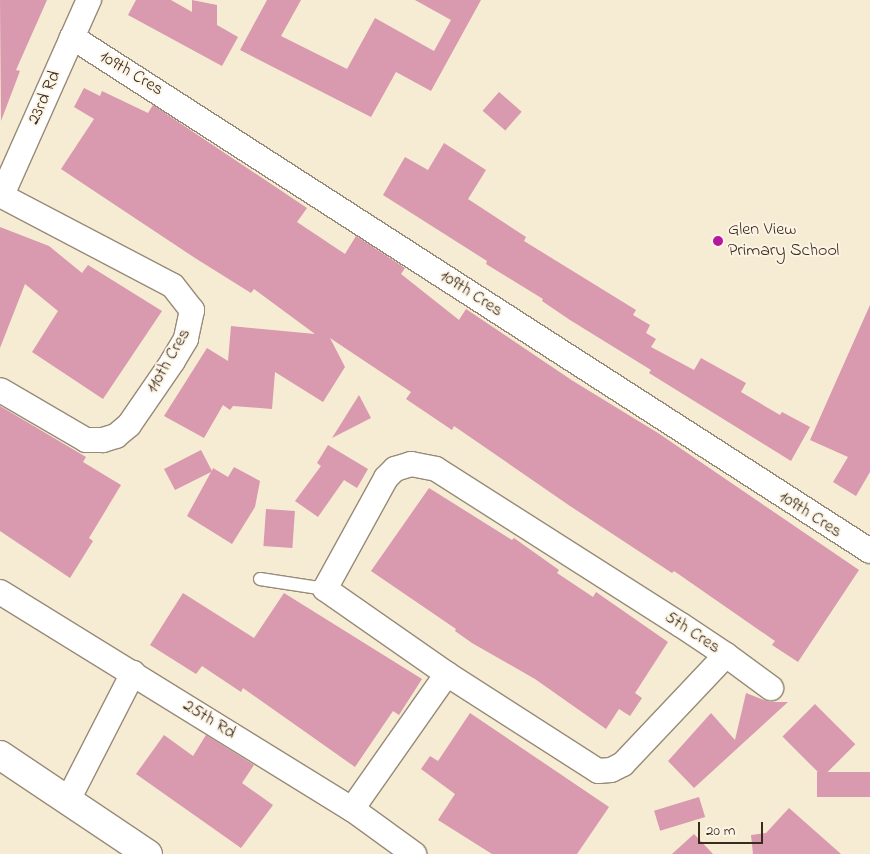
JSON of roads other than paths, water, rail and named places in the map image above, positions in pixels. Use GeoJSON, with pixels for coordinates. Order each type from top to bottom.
{"type":"FeatureCollection","features":[{"type":"Feature","properties":{"kind":"street","name":"23rd Rd"},"geometry":{"type":"LineString","coordinates":[[1,195],[90,0]]}},
{"type":"Feature","properties":{"kind":"street","name":"109th Cres"},"geometry":{"type":"LineString","coordinates":[[72,37],[870,551]]}},
{"type":"Feature","properties":{"kind":"street","name":"110th Cres"},"geometry":{"type":"LineString","coordinates":[[0,390],[86,440],[103,440],[116,436],[128,425],[173,361],[186,339],[192,310],[173,286],[1,195]]}},
{"type":"Feature","properties":{"kind":"street","name":"5th Cres"},"geometry":{"type":"LineString","coordinates":[[411,464],[446,474],[726,655],[623,764],[611,770],[598,771],[581,763],[447,674],[325,589],[386,478],[395,469],[411,464]]}},
{"type":"Feature","properties":{"kind":"street","name":"25th Rd"},"geometry":{"type":"LineString","coordinates":[[0,592],[352,809],[414,854]]}},
{"type":"Feature","properties":{"kind":"street"},"geometry":{"type":"LineString","coordinates":[[726,655],[771,688]]}},
{"type":"Feature","properties":{"kind":"street"},"geometry":{"type":"LineString","coordinates":[[68,800],[133,673]]}},
{"type":"Feature","properties":{"kind":"street"},"geometry":{"type":"LineString","coordinates":[[352,809],[447,674]]}},
{"type":"Feature","properties":{"kind":"street"},"geometry":{"type":"LineString","coordinates":[[0,755],[148,854]]}},
{"type":"Feature","properties":{"kind":"lane"},"geometry":{"type":"LineString","coordinates":[[260,579],[325,589]]}},
{"type":"Feature","properties":{"kind":"place","name":"Glen View Primary School"},"geometry":{"type":"Point","coordinates":[718,241]}}]}
